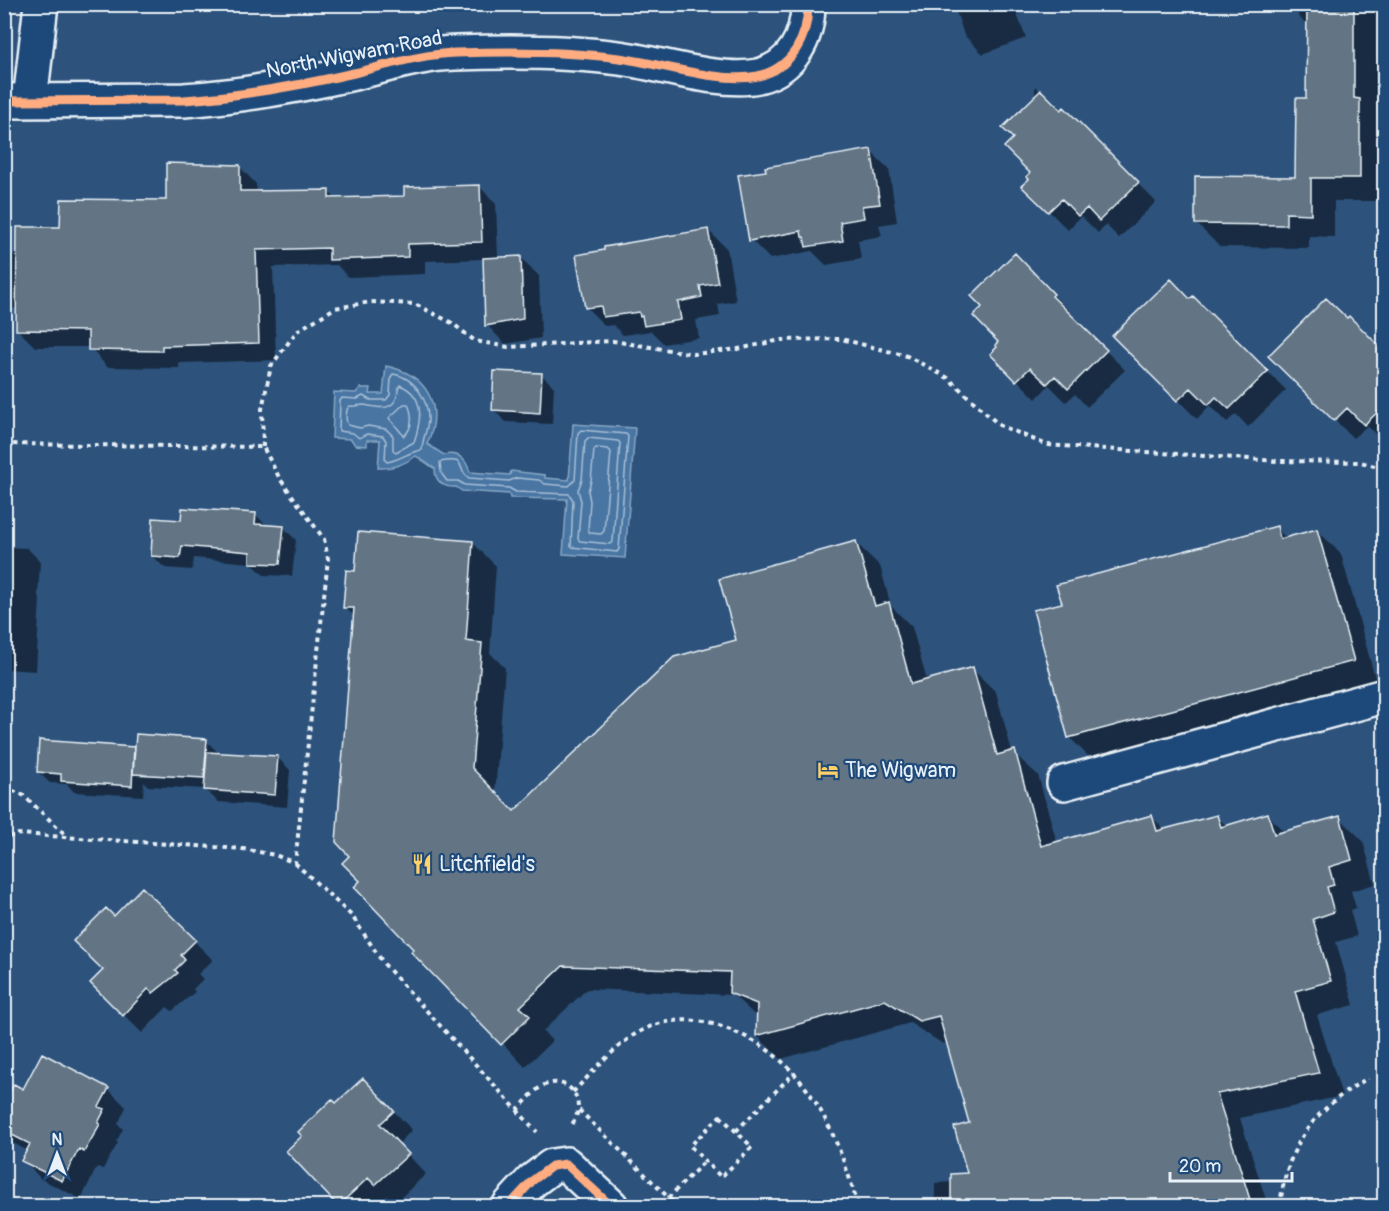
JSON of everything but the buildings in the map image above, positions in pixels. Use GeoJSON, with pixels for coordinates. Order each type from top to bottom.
{"type":"FeatureCollection","features":[{"type":"Feature","properties":{"kind":"street"},"geometry":{"type":"LineString","coordinates":[[17,101],[41,4]]}},
{"type":"Feature","properties":{"kind":"street","name":"North Wigwam Road"},"geometry":{"type":"LineString","coordinates":[[17,101],[184,100],[236,95],[286,87],[422,57],[454,53],[532,52],[588,55],[650,63],[711,75],[745,78],[770,72],[781,67],[790,59],[803,37],[808,4]]}},
{"type":"Feature","properties":{"kind":"street"},"geometry":{"type":"LineString","coordinates":[[1064,783],[1384,696]]}},
{"type":"Feature","properties":{"kind":"street"},"geometry":{"type":"LineString","coordinates":[[509,1206],[532,1181],[552,1166],[558,1155],[611,1206]]}},
{"type":"Feature","properties":{"kind":"path"},"geometry":{"type":"LineString","coordinates":[[296,863],[328,559],[324,539],[280,479],[263,447],[262,409],[271,366],[297,331],[335,308],[371,302],[415,303],[452,323],[475,341],[508,347],[613,341],[694,354],[738,349],[781,340],[841,339],[907,356],[948,378],[999,425],[1047,445],[1277,461],[1361,462],[1384,469]]}},
{"type":"Feature","properties":{"kind":"path"},"geometry":{"type":"LineString","coordinates":[[4,444],[263,447]]}},
{"type":"Feature","properties":{"kind":"path"},"geometry":{"type":"LineString","coordinates":[[4,787],[23,795],[68,837]]}},
{"type":"Feature","properties":{"kind":"path"},"geometry":{"type":"LineString","coordinates":[[4,837],[19,834],[243,849],[274,855],[296,863],[352,916],[384,964],[558,1155],[579,1110],[579,1102],[573,1092],[564,1085],[548,1084],[541,1087],[518,1110]]}},
{"type":"Feature","properties":{"kind":"path"},"geometry":{"type":"LineString","coordinates":[[573,1092],[637,1033],[656,1025],[677,1020],[704,1022],[731,1030],[775,1055],[794,1073],[815,1099],[838,1144],[858,1206]]}},
{"type":"Feature","properties":{"kind":"path"},"geometry":{"type":"LineString","coordinates":[[736,1131],[794,1073]]}},
{"type":"Feature","properties":{"kind":"path"},"geometry":{"type":"LineString","coordinates":[[1280,1206],[1287,1167],[1294,1149],[1306,1130],[1318,1114],[1333,1101],[1368,1078]]}},
{"type":"Feature","properties":{"kind":"path"},"geometry":{"type":"LineString","coordinates":[[579,1110],[677,1206]]}},
{"type":"Feature","properties":{"kind":"path"},"geometry":{"type":"LineString","coordinates":[[720,1116],[736,1131],[752,1147],[721,1177],[690,1146],[720,1116]]}},
{"type":"Feature","properties":{"kind":"path"},"geometry":{"type":"LineString","coordinates":[[668,1198],[705,1161]]}},
{"type":"Feature","properties":{"kind":"water"},"geometry":{"type":"Polygon","coordinates":[[[386,366],[412,376],[428,393],[434,416],[427,444],[444,455],[461,457],[470,472],[510,475],[511,471],[569,480],[573,424],[635,428],[625,558],[563,554],[567,499],[510,498],[509,494],[462,491],[438,481],[435,469],[416,456],[389,468],[378,468],[380,440],[367,440],[367,446],[355,445],[351,439],[332,438],[334,392],[356,393],[360,388],[371,388],[370,394],[383,394],[386,366]]]}},
{"type":"Feature","properties":{"kind":"cycle path"},"geometry":{"type":"LineString","coordinates":[[4,101],[205,98],[291,86],[417,58],[456,53],[578,54],[619,58],[708,75],[743,78],[770,72],[789,59],[801,40],[808,4]]}},
{"type":"Feature","properties":{"kind":"cycle path"},"geometry":{"type":"LineString","coordinates":[[509,1206],[532,1181],[552,1166],[566,1164],[611,1206]]}},
{"type":"Feature","properties":{"kind":"place","name":"The Wigwam"},"geometry":{"type":"Point","coordinates":[828,770]}},
{"type":"Feature","properties":{"kind":"place","name":"Litchfield's"},"geometry":{"type":"Point","coordinates":[422,864]}}]}
